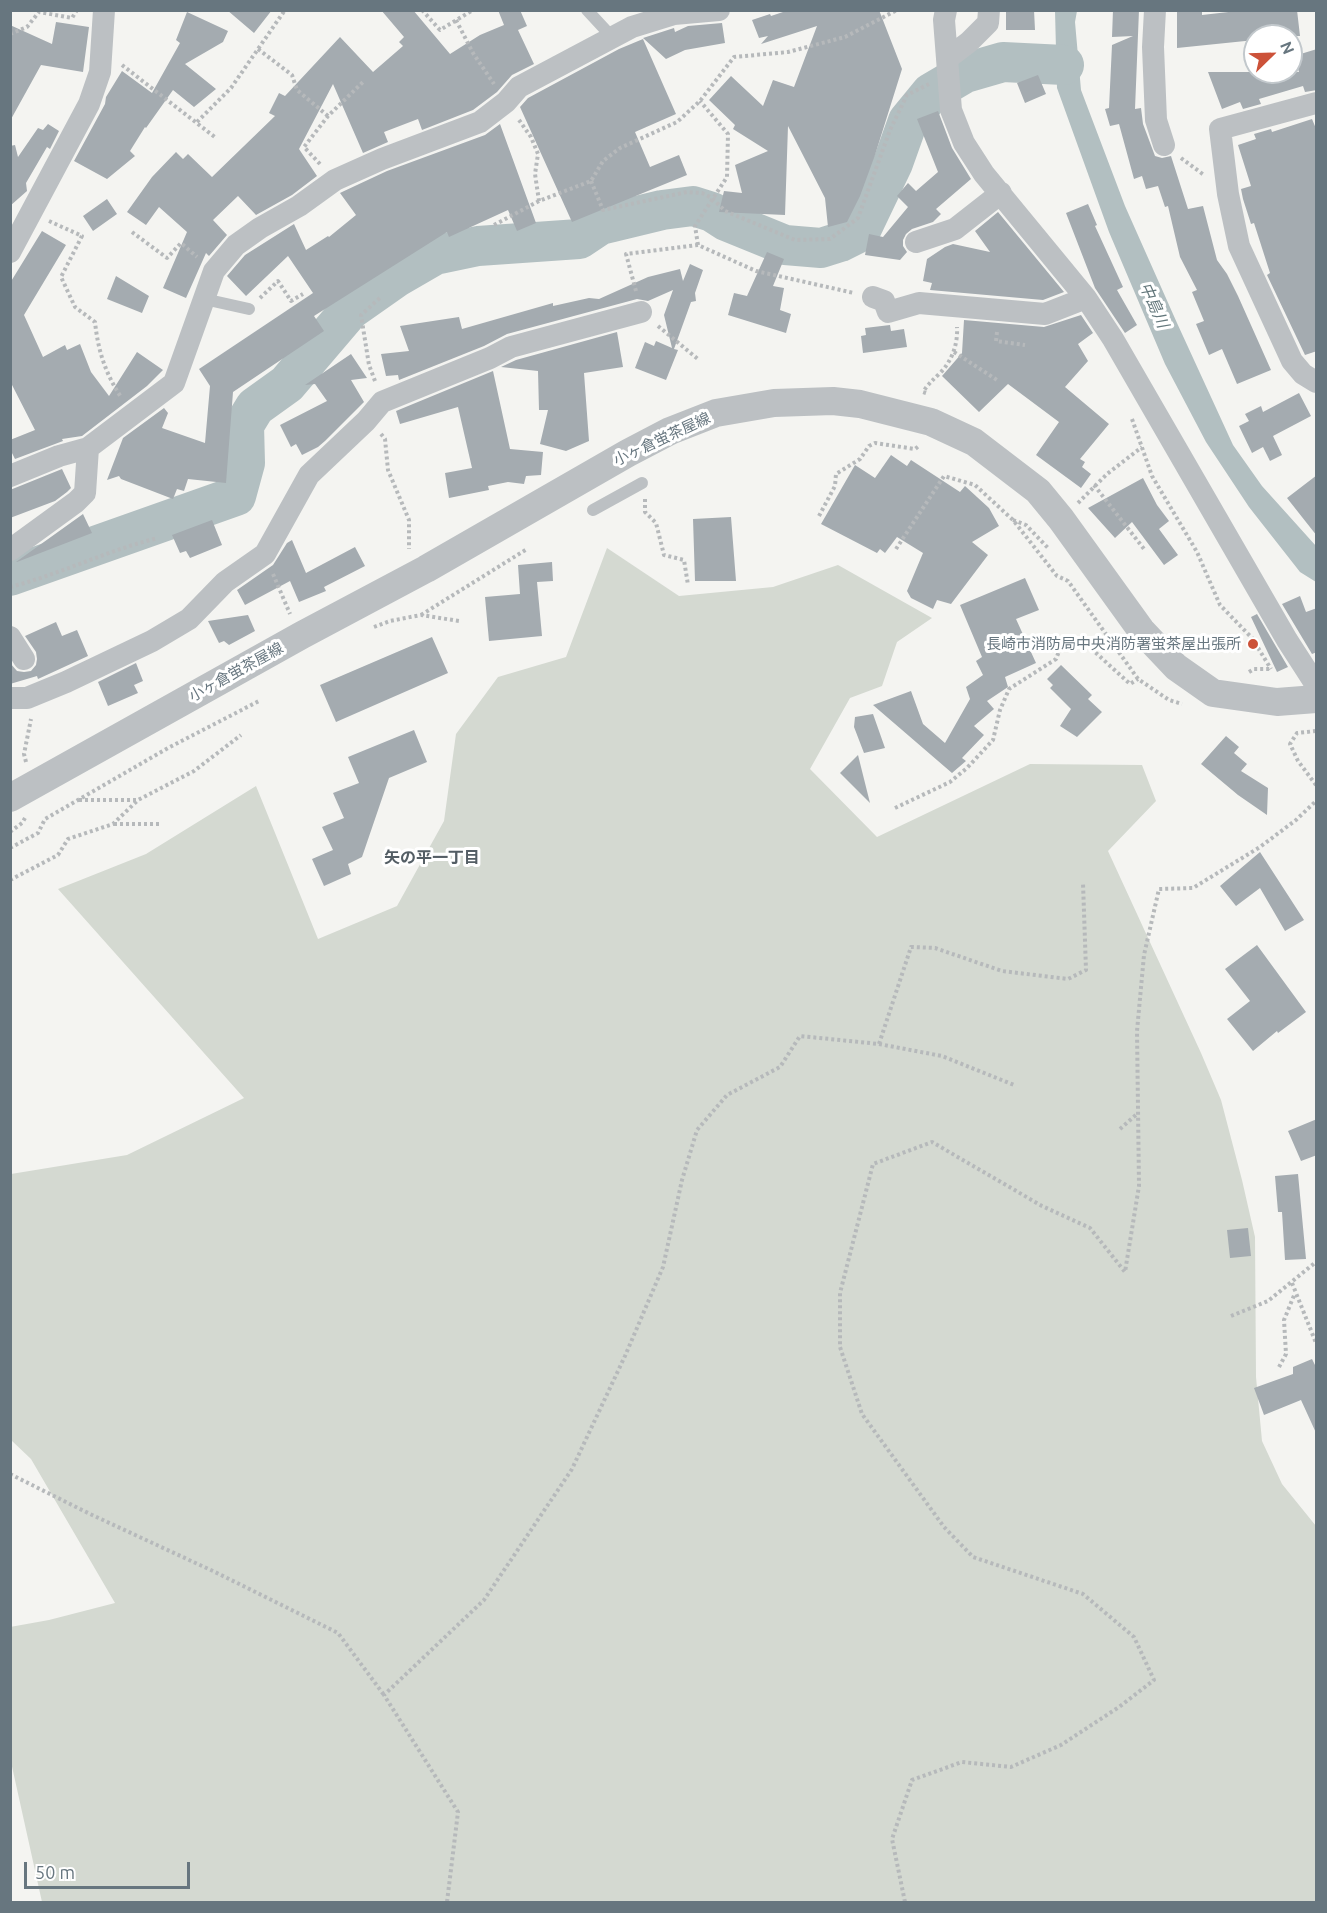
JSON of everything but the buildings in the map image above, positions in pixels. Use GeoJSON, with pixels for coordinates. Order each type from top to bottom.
{"type":"FeatureCollection","features":[{"type":"Feature","properties":{"kind":"street"},"geometry":{"type":"LineString","coordinates":[[10,252],[89,104],[100,72],[104,10]]}},
{"type":"Feature","properties":{"kind":"street"},"geometry":{"type":"LineString","coordinates":[[10,476],[59,456],[88,448],[174,383],[214,271],[236,245],[260,228],[299,206],[334,180],[480,122],[506,102],[519,87],[632,27],[674,14],[719,10]]}},
{"type":"Feature","properties":{"kind":"street"},"geometry":{"type":"LineString","coordinates":[[946,10],[944,20],[951,110],[964,143],[984,174],[1086,298],[1113,339],[1287,640],[1317,685]]}},
{"type":"Feature","properties":{"kind":"street"},"geometry":{"type":"LineString","coordinates":[[949,77],[969,42],[988,23],[989,10]]}},
{"type":"Feature","properties":{"kind":"street"},"geometry":{"type":"LineString","coordinates":[[1155,10],[1153,47],[1155,120],[1164,145]]}},
{"type":"Feature","properties":{"kind":"street"},"geometry":{"type":"LineString","coordinates":[[1317,103],[1220,129],[1228,194],[1239,246],[1292,361],[1303,374],[1317,382]]}},
{"type":"Feature","properties":{"kind":"street"},"geometry":{"type":"LineString","coordinates":[[916,242],[955,229],[1001,193]]}},
{"type":"Feature","properties":{"kind":"street"},"geometry":{"type":"LineString","coordinates":[[873,297],[884,301],[888,312],[919,303],[1045,314],[1086,298]]}},
{"type":"Feature","properties":{"kind":"street"},"geometry":{"type":"LineString","coordinates":[[19,698],[109,662],[189,619],[225,582],[265,554],[309,475],[366,421],[382,402],[490,358],[511,347],[641,312]]}},
{"type":"Feature","properties":{"kind":"street","name":"小ヶ倉蛍茶屋線"},"geometry":{"type":"LineString","coordinates":[[10,798],[302,635],[426,569],[670,431],[716,413],[774,403],[832,401],[860,404],[930,422],[974,442],[1038,491],[1061,519],[1141,630],[1176,667],[1214,693],[1277,702],[1317,699]]}},
{"type":"Feature","properties":{"kind":"street"},"geometry":{"type":"LineString","coordinates":[[10,550],[85,493],[88,448]]}},
{"type":"Feature","properties":{"kind":"street"},"geometry":{"type":"LineString","coordinates":[[10,637],[24,659]]}},
{"type":"Feature","properties":{"kind":"lane"},"geometry":{"type":"LineString","coordinates":[[587,10],[612,38]]}},
{"type":"Feature","properties":{"kind":"lane"},"geometry":{"type":"LineString","coordinates":[[204,299],[249,309]]}},
{"type":"Feature","properties":{"kind":"lane"},"geometry":{"type":"LineString","coordinates":[[593,510],[642,483]]}},
{"type":"Feature","properties":{"kind":"path"},"geometry":{"type":"LineString","coordinates":[[10,34],[27,27],[39,12],[72,18],[77,10]]}},
{"type":"Feature","properties":{"kind":"path"},"geometry":{"type":"LineString","coordinates":[[197,122],[231,88],[285,10]]}},
{"type":"Feature","properties":{"kind":"path"},"geometry":{"type":"LineString","coordinates":[[422,10],[440,30],[473,10]]}},
{"type":"Feature","properties":{"kind":"path"},"geometry":{"type":"LineString","coordinates":[[494,225],[539,201],[591,181],[603,161],[620,148],[677,122],[700,101],[734,57],[788,52],[845,37],[897,10]]}},
{"type":"Feature","properties":{"kind":"path"},"geometry":{"type":"LineString","coordinates":[[456,20],[472,53],[531,137],[538,154],[535,174],[539,201]]}},
{"type":"Feature","properties":{"kind":"path"},"geometry":{"type":"LineString","coordinates":[[258,49],[292,75],[297,90],[328,116]]}},
{"type":"Feature","properties":{"kind":"path"},"geometry":{"type":"LineString","coordinates":[[103,51],[216,138]]}},
{"type":"Feature","properties":{"kind":"path"},"geometry":{"type":"LineString","coordinates":[[591,181],[603,210],[687,192],[702,193],[712,198],[725,211],[795,240],[830,239],[858,218],[890,130],[907,95],[949,77]]}},
{"type":"Feature","properties":{"kind":"path"},"geometry":{"type":"LineString","coordinates":[[304,147],[328,116],[364,81]]}},
{"type":"Feature","properties":{"kind":"path"},"geometry":{"type":"LineString","coordinates":[[698,244],[695,226],[728,177],[728,134],[700,101]]}},
{"type":"Feature","properties":{"kind":"path"},"geometry":{"type":"LineString","coordinates":[[1164,145],[1228,194]]}},
{"type":"Feature","properties":{"kind":"path"},"geometry":{"type":"LineString","coordinates":[[32,214],[82,236],[61,277],[75,308],[95,322],[98,350],[112,383],[133,416]]}},
{"type":"Feature","properties":{"kind":"path"},"geometry":{"type":"LineString","coordinates":[[132,232],[167,258],[181,243],[214,271]]}},
{"type":"Feature","properties":{"kind":"path"},"geometry":{"type":"LineString","coordinates":[[699,360],[641,312],[626,254],[698,244],[756,271],[873,297]]}},
{"type":"Feature","properties":{"kind":"path"},"geometry":{"type":"LineString","coordinates":[[249,309],[279,281],[291,301],[303,294]]}},
{"type":"Feature","properties":{"kind":"path"},"geometry":{"type":"LineString","coordinates":[[381,297],[361,315],[369,365],[382,402]]}},
{"type":"Feature","properties":{"kind":"path"},"geometry":{"type":"LineString","coordinates":[[931,395],[923,392],[928,383],[942,371],[954,352],[957,332],[955,306]]}},
{"type":"Feature","properties":{"kind":"path"},"geometry":{"type":"LineString","coordinates":[[954,352],[998,380]]}},
{"type":"Feature","properties":{"kind":"path"},"geometry":{"type":"LineString","coordinates":[[366,421],[385,439],[388,470],[409,520],[410,553]]}},
{"type":"Feature","properties":{"kind":"path"},"geometry":{"type":"LineString","coordinates":[[819,516],[835,486],[836,474],[860,459],[869,446],[875,443],[915,449],[921,444]]}},
{"type":"Feature","properties":{"kind":"path"},"geometry":{"type":"LineString","coordinates":[[1076,506],[1094,485],[1142,446],[1152,476],[1197,552],[1220,605],[1252,638],[1271,669],[1254,669],[1245,675]]}},
{"type":"Feature","properties":{"kind":"path"},"geometry":{"type":"LineString","coordinates":[[896,549],[944,476],[975,485],[1013,520],[1057,576],[1068,581],[1137,679],[1170,700],[1191,707]]}},
{"type":"Feature","properties":{"kind":"path"},"geometry":{"type":"LineString","coordinates":[[642,483],[646,488],[645,512],[656,523],[664,555],[684,560],[688,585]]}},
{"type":"Feature","properties":{"kind":"path"},"geometry":{"type":"LineString","coordinates":[[1094,485],[1144,549]]}},
{"type":"Feature","properties":{"kind":"path"},"geometry":{"type":"LineString","coordinates":[[1013,520],[1026,525],[1051,550]]}},
{"type":"Feature","properties":{"kind":"path"},"geometry":{"type":"LineString","coordinates":[[10,587],[43,578],[133,544],[158,538]]}},
{"type":"Feature","properties":{"kind":"path"},"geometry":{"type":"LineString","coordinates":[[369,625],[375,627],[390,621],[421,615],[527,549]]}},
{"type":"Feature","properties":{"kind":"path"},"geometry":{"type":"LineString","coordinates":[[265,554],[292,619]]}},
{"type":"Feature","properties":{"kind":"path"},"geometry":{"type":"LineString","coordinates":[[421,615],[459,621]]}},
{"type":"Feature","properties":{"kind":"path"},"geometry":{"type":"LineString","coordinates":[[895,808],[950,782],[966,768],[993,740],[1000,711],[1009,689],[1056,659],[1063,641],[1074,637],[1096,652],[1130,684],[1137,679]]}},
{"type":"Feature","properties":{"kind":"path"},"geometry":{"type":"LineString","coordinates":[[19,698],[31,722],[24,754]]}},
{"type":"Feature","properties":{"kind":"path"},"geometry":{"type":"LineString","coordinates":[[10,848],[38,833],[45,819],[168,748],[259,700]]}},
{"type":"Feature","properties":{"kind":"path"},"geometry":{"type":"LineString","coordinates":[[1317,731],[1297,733],[1290,744],[1298,761],[1317,785]]}},
{"type":"Feature","properties":{"kind":"path"},"geometry":{"type":"LineString","coordinates":[[113,824],[138,800],[194,771],[241,735]]}},
{"type":"Feature","properties":{"kind":"path"},"geometry":{"type":"LineString","coordinates":[[78,800],[138,800]]}},
{"type":"Feature","properties":{"kind":"path"},"geometry":{"type":"LineString","coordinates":[[905,1902],[892,1839],[912,1780],[962,1762],[1011,1767],[1061,1745],[1119,1707],[1154,1680],[1134,1637],[1083,1594],[974,1557],[944,1527],[862,1414],[840,1347],[840,1293],[873,1164],[932,1142],[1042,1206],[1090,1228],[1125,1272],[1139,1186],[1137,1031],[1144,955],[1159,889],[1192,888],[1260,847],[1317,801]]}},
{"type":"Feature","properties":{"kind":"path"},"geometry":{"type":"LineString","coordinates":[[10,880],[58,855],[68,839],[113,824],[160,824]]}},
{"type":"Feature","properties":{"kind":"path"},"geometry":{"type":"LineString","coordinates":[[879,1044],[910,947],[935,948],[1002,971],[1068,979],[1086,970],[1083,883]]}},
{"type":"Feature","properties":{"kind":"path"},"geometry":{"type":"LineString","coordinates":[[384,1695],[484,1600],[572,1469],[625,1356],[663,1267],[682,1180],[696,1130],[727,1095],[780,1067],[800,1036],[879,1044],[942,1056],[1014,1085]]}},
{"type":"Feature","properties":{"kind":"path"},"geometry":{"type":"LineString","coordinates":[[1120,1129],[1138,1114]]}},
{"type":"Feature","properties":{"kind":"path"},"geometry":{"type":"LineString","coordinates":[[1231,1316],[1268,1300],[1317,1262]]}},
{"type":"Feature","properties":{"kind":"path"},"geometry":{"type":"LineString","coordinates":[[1292,1283],[1317,1343]]}},
{"type":"Feature","properties":{"kind":"path"},"geometry":{"type":"LineString","coordinates":[[1278,1367],[1286,1354],[1284,1320],[1295,1293]]}},
{"type":"Feature","properties":{"kind":"path"},"geometry":{"type":"LineString","coordinates":[[10,1474],[338,1633],[384,1695],[458,1812],[447,1902]]}},
{"type":"Feature","properties":{"kind":"shaded area"},"geometry":{"type":"Polygon","coordinates":[[[607,548],[679,596],[773,587],[838,565],[932,618],[897,642],[882,686],[850,698],[810,769],[877,837],[1030,764],[1142,765],[1156,801],[1108,851],[1221,1100],[1255,1237],[1256,1377],[1262,1441],[1282,1484],[1316,1526],[1316,1902],[42,1902],[11,1762],[10,1627],[49,1620],[115,1603],[31,1459],[11,1440],[11,1174],[127,1155],[244,1098],[58,889],[146,854],[256,786],[318,939],[397,906],[444,821],[456,734],[498,677],[566,657],[607,548]]]}},
{"type":"Feature","properties":{"kind":"water","name":"中島川"},"geometry":{"type":"Polygon","coordinates":[[[1055,11],[1077,11],[1075,22],[1081,90],[1125,206],[1233,445],[1262,486],[1316,546],[1316,582],[1300,572],[1249,507],[1206,442],[1165,364],[1109,232],[1057,88],[1055,11]]]}},
{"type":"Feature","properties":{"kind":"waterway"},"geometry":{"type":"LineString","coordinates":[[10,576],[236,496],[245,463],[244,425],[255,407],[287,384],[350,310],[397,277],[435,255],[478,246],[579,239],[600,225],[662,210],[693,206],[712,212],[726,221],[785,245],[821,248],[860,232],[893,163],[908,121],[931,93],[965,73],[1003,62],[1064,65]]}},
{"type":"Feature","properties":{"kind":"place","name":"長崎市消防局中央消防署蛍茶屋出張所"},"geometry":{"type":"Point","coordinates":[1253,644]}},
{"type":"Feature","properties":{"kind":"district","name":"矢の平一丁目"},"geometry":{"type":"Point","coordinates":[432,858]}}]}
